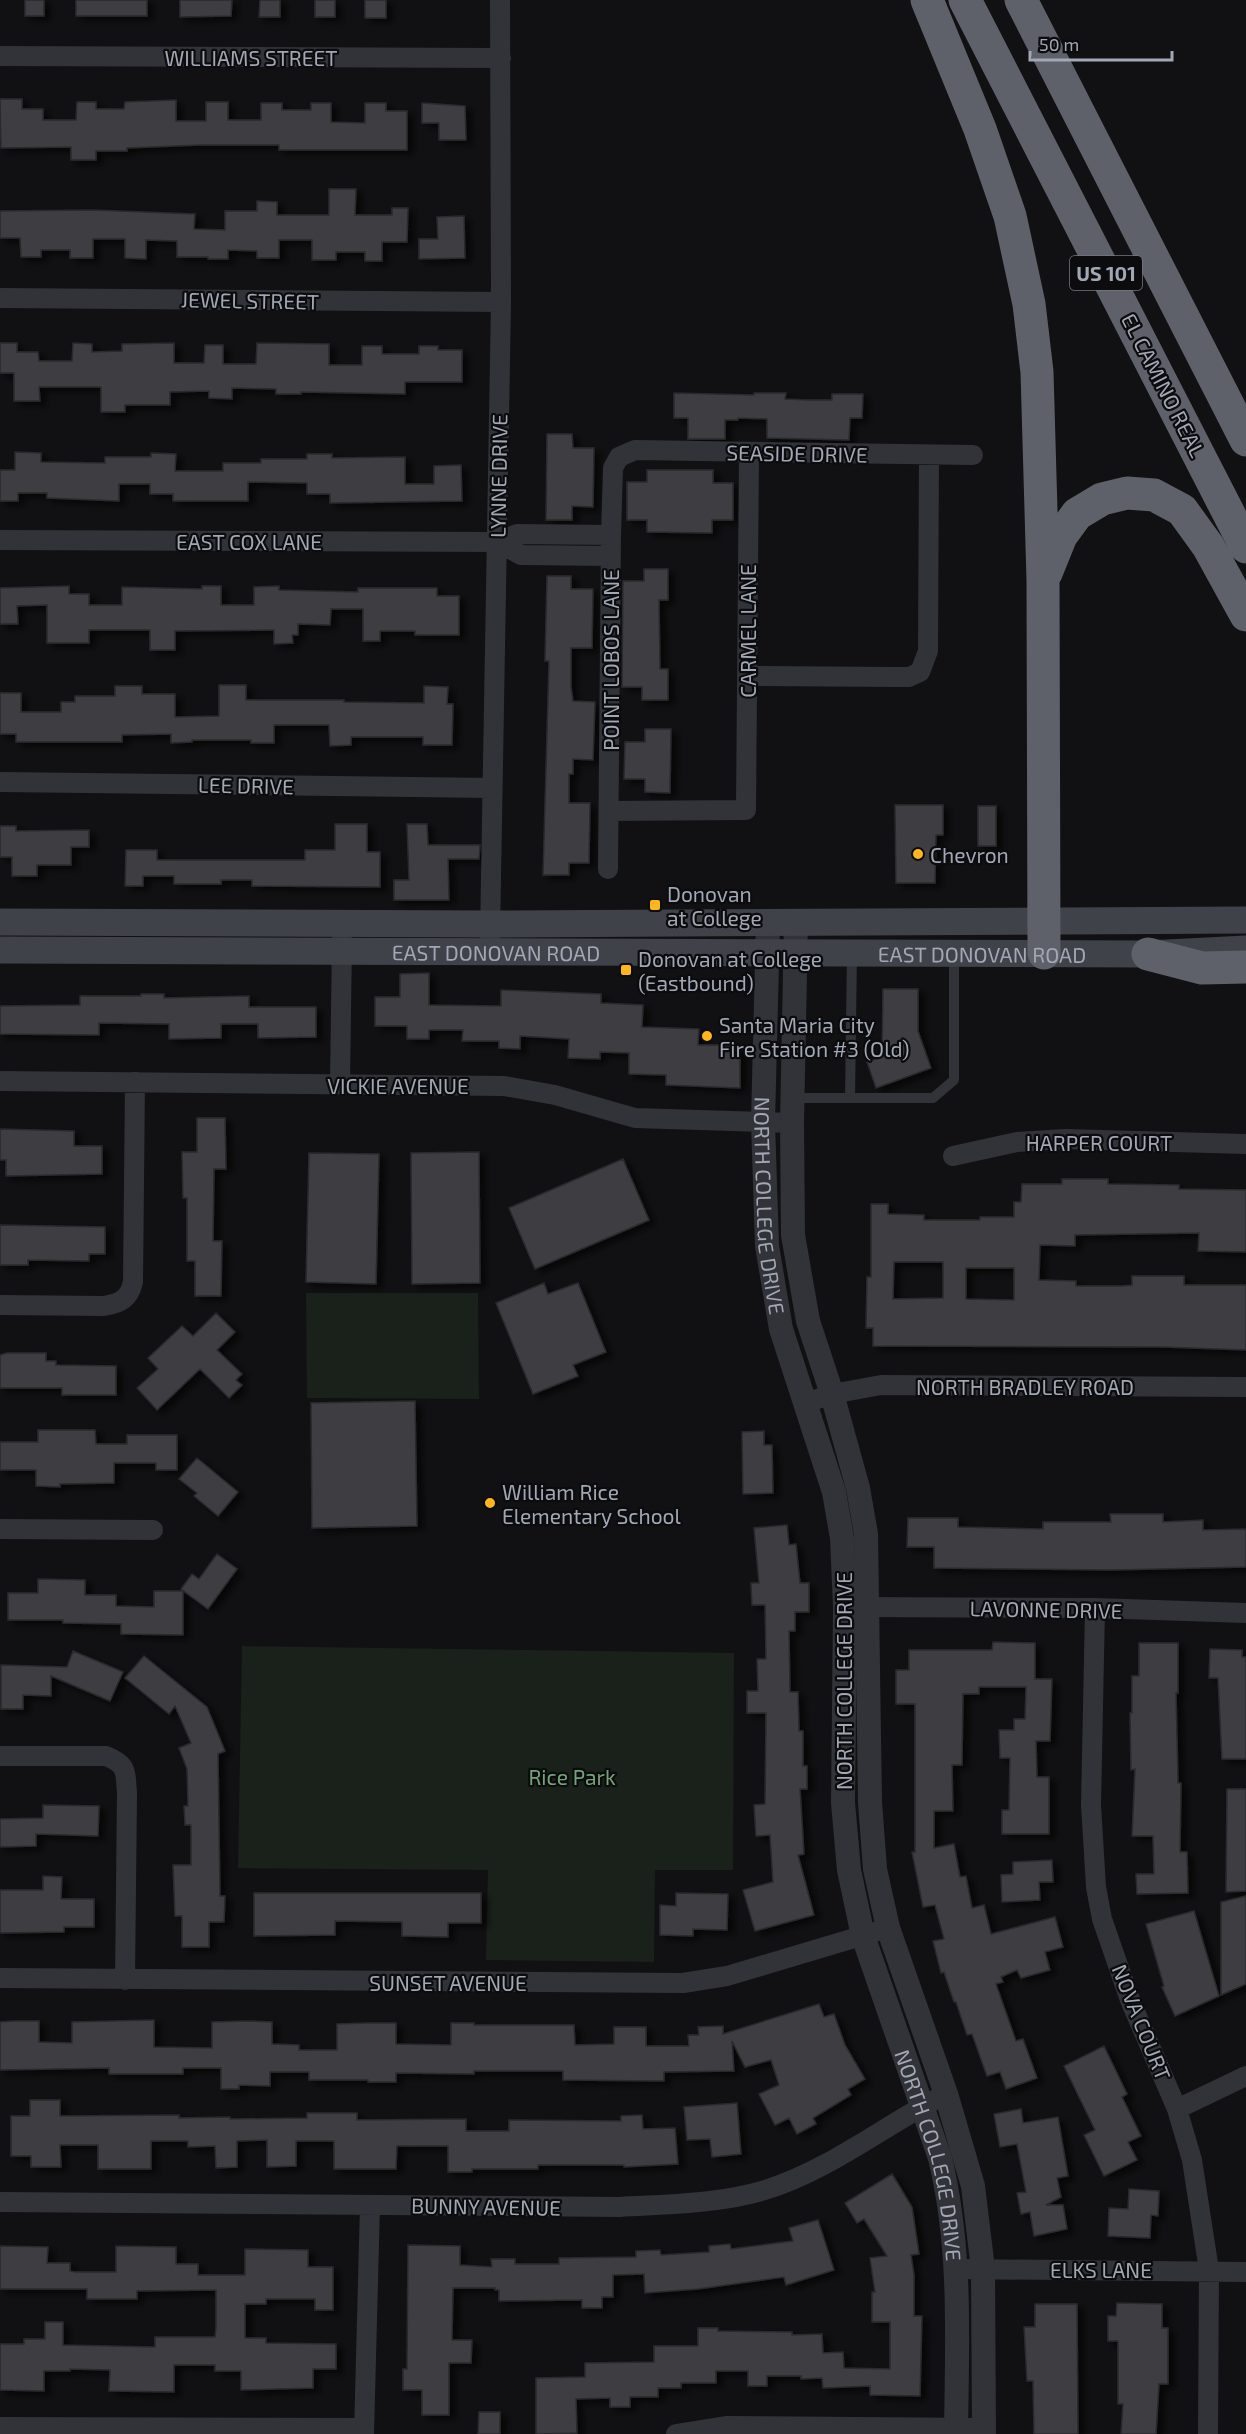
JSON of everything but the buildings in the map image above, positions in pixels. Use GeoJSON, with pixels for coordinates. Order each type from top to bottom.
{"type":"FeatureCollection","features":[{"type":"Feature","properties":{"kind":"highway"},"geometry":{"type":"LineString","coordinates":[[927,0],[980,129],[1010,216],[1029,304],[1037,372],[1043,580],[1044,953]]}},
{"type":"Feature","properties":{"kind":"highway","name":"EL CAMINO REAL"},"geometry":{"type":"LineString","coordinates":[[965,0],[1246,547]]}},
{"type":"Feature","properties":{"kind":"highway","name":"US 101"},"geometry":{"type":"LineString","coordinates":[[1021,0],[1246,441]]}},
{"type":"Feature","properties":{"kind":"highway"},"geometry":{"type":"LineString","coordinates":[[1043,580],[1061,536],[1077,514],[1102,499],[1127,493],[1154,495],[1182,510],[1208,546],[1246,615]]}},
{"type":"Feature","properties":{"kind":"highway"},"geometry":{"type":"LineString","coordinates":[[1148,954],[1202,968],[1246,967]]}},
{"type":"Feature","properties":{"kind":"main road","name":"EAST DONOVAN ROAD"},"geometry":{"type":"LineString","coordinates":[[0,922],[490,924],[1246,920]]}},
{"type":"Feature","properties":{"kind":"main road","name":"EAST DONOVAN ROAD"},"geometry":{"type":"LineString","coordinates":[[0,950],[341,953],[796,951],[1148,954],[1246,949]]}},
{"type":"Feature","properties":{"kind":"street","name":"LYNNE DRIVE"},"geometry":{"type":"LineString","coordinates":[[490,952],[501,302],[500,0]]}},
{"type":"Feature","properties":{"kind":"street","name":"WILLIAMS STREET"},"geometry":{"type":"LineString","coordinates":[[0,56],[501,58]]}},
{"type":"Feature","properties":{"kind":"street","name":"JEWEL STREET"},"geometry":{"type":"LineString","coordinates":[[0,298],[501,302]]}},
{"type":"Feature","properties":{"kind":"street","name":"SEASIDE DRIVE"},"geometry":{"type":"LineString","coordinates":[[622,455],[635,450],[972,455]]}},
{"type":"Feature","properties":{"kind":"street","name":"CARMEL LANE"},"geometry":{"type":"LineString","coordinates":[[609,811],[746,810],[749,452]]}},
{"type":"Feature","properties":{"kind":"street","name":"POINT LOBOS LANE"},"geometry":{"type":"LineString","coordinates":[[608,869],[613,468],[614,462],[622,455]]}},
{"type":"Feature","properties":{"kind":"street"},"geometry":{"type":"LineString","coordinates":[[747,676],[895,677],[920,672],[928,651],[929,455]]}},
{"type":"Feature","properties":{"kind":"street","name":"EAST COX LANE"},"geometry":{"type":"LineString","coordinates":[[0,540],[498,542],[517,534],[611,535]]}},
{"type":"Feature","properties":{"kind":"street","name":"EAST COX LANE"},"geometry":{"type":"LineString","coordinates":[[498,542],[521,555],[611,556]]}},
{"type":"Feature","properties":{"kind":"street","name":"LEE DRIVE"},"geometry":{"type":"LineString","coordinates":[[0,782],[492,789]]}},
{"type":"Feature","properties":{"kind":"street","name":"NORTH COLLEGE DRIVE"},"geometry":{"type":"LineString","coordinates":[[768,922],[763,1122],[767,1246],[781,1329],[834,1492],[857,1607],[875,1869],[888,1928],[946,2094],[973,2186],[983,2269],[984,2431]]}},
{"type":"Feature","properties":{"kind":"street","name":"NORTH COLLEGE DRIVE"},"geometry":{"type":"LineString","coordinates":[[796,922],[792,1123],[793,1235],[808,1321],[832,1394],[858,1488],[866,1534],[857,1607],[843,1803],[849,1870],[863,1936],[940,2158],[948,2191],[957,2269],[956,2431]]}},
{"type":"Feature","properties":{"kind":"street"},"geometry":{"type":"LineString","coordinates":[[340,1084],[342,924]]}},
{"type":"Feature","properties":{"kind":"street","name":"VICKIE AVENUE"},"geometry":{"type":"LineString","coordinates":[[0,1081],[504,1086],[555,1095],[635,1118],[792,1123]]}},
{"type":"Feature","properties":{"kind":"street"},"geometry":{"type":"LineString","coordinates":[[0,1305],[104,1306],[120,1303],[130,1293],[133,1281],[135,1082]]}},
{"type":"Feature","properties":{"kind":"street","name":"HARPER COURT"},"geometry":{"type":"LineString","coordinates":[[953,1156],[1017,1142],[1065,1139],[1246,1144]]}},
{"type":"Feature","properties":{"kind":"street","name":"NORTH BRADLEY ROAD"},"geometry":{"type":"LineString","coordinates":[[806,1403],[832,1394],[881,1385],[1246,1387]]}},
{"type":"Feature","properties":{"kind":"street"},"geometry":{"type":"LineString","coordinates":[[0,1529],[153,1530]]}},
{"type":"Feature","properties":{"kind":"street","name":"LAVONNE DRIVE"},"geometry":{"type":"LineString","coordinates":[[857,1607],[1095,1608],[1246,1613]]}},
{"type":"Feature","properties":{"kind":"street","name":"NOVA COURT"},"geometry":{"type":"LineString","coordinates":[[1095,1608],[1091,1805],[1096,1887],[1102,1919],[1130,2000],[1177,2109],[1192,2160],[1209,2270],[1208,2434]]}},
{"type":"Feature","properties":{"kind":"street"},"geometry":{"type":"LineString","coordinates":[[0,1755],[106,1756],[120,1762],[125,1768],[127,1793],[125,1980]]}},
{"type":"Feature","properties":{"kind":"street","name":"SUNSET AVENUE"},"geometry":{"type":"LineString","coordinates":[[0,1978],[683,1983],[727,1976],[888,1928]]}},
{"type":"Feature","properties":{"kind":"street"},"geometry":{"type":"LineString","coordinates":[[1177,2109],[1246,2076]]}},
{"type":"Feature","properties":{"kind":"street","name":"BUNNY AVENUE"},"geometry":{"type":"LineString","coordinates":[[0,2202],[620,2207],[710,2201],[765,2190],[810,2172],[946,2094]]}},
{"type":"Feature","properties":{"kind":"street"},"geometry":{"type":"LineString","coordinates":[[0,2427],[364,2431],[370,2205]]}},
{"type":"Feature","properties":{"kind":"street","name":"ELKS LANE"},"geometry":{"type":"LineString","coordinates":[[957,2269],[1246,2272]]}},
{"type":"Feature","properties":{"kind":"street"},"geometry":{"type":"LineString","coordinates":[[676,2434],[726,2426],[984,2431]]}},
{"type":"Feature","properties":{"kind":"lane"},"geometry":{"type":"LineString","coordinates":[[850,1098],[852,952]]}},
{"type":"Feature","properties":{"kind":"lane"},"geometry":{"type":"LineString","coordinates":[[793,1098],[933,1098],[954,1080],[954,952]]}},
{"type":"Feature","properties":{"kind":"green space"},"geometry":{"type":"Polygon","coordinates":[[[306,1293],[478,1293],[479,1399],[307,1398],[306,1293]]]}},
{"type":"Feature","properties":{"kind":"green space","name":"Rice Park"},"geometry":{"type":"Polygon","coordinates":[[[242,1646],[734,1653],[733,1870],[655,1870],[654,1962],[486,1960],[488,1870],[238,1868],[242,1646]]]}},
{"type":"Feature","properties":{"kind":"place","name":"Chevron"},"geometry":{"type":"Point","coordinates":[918,854]}},
{"type":"Feature","properties":{"kind":"place","name":"Donovan at College"},"geometry":{"type":"Point","coordinates":[655,905]}},
{"type":"Feature","properties":{"kind":"place","name":"Donovan at College (Eastbound)"},"geometry":{"type":"Point","coordinates":[626,970]}},
{"type":"Feature","properties":{"kind":"place","name":"Santa Maria City Fire Station #3 (Old)"},"geometry":{"type":"Point","coordinates":[707,1036]}},
{"type":"Feature","properties":{"kind":"place","name":"William Rice Elementary School"},"geometry":{"type":"Point","coordinates":[490,1503]}}]}
